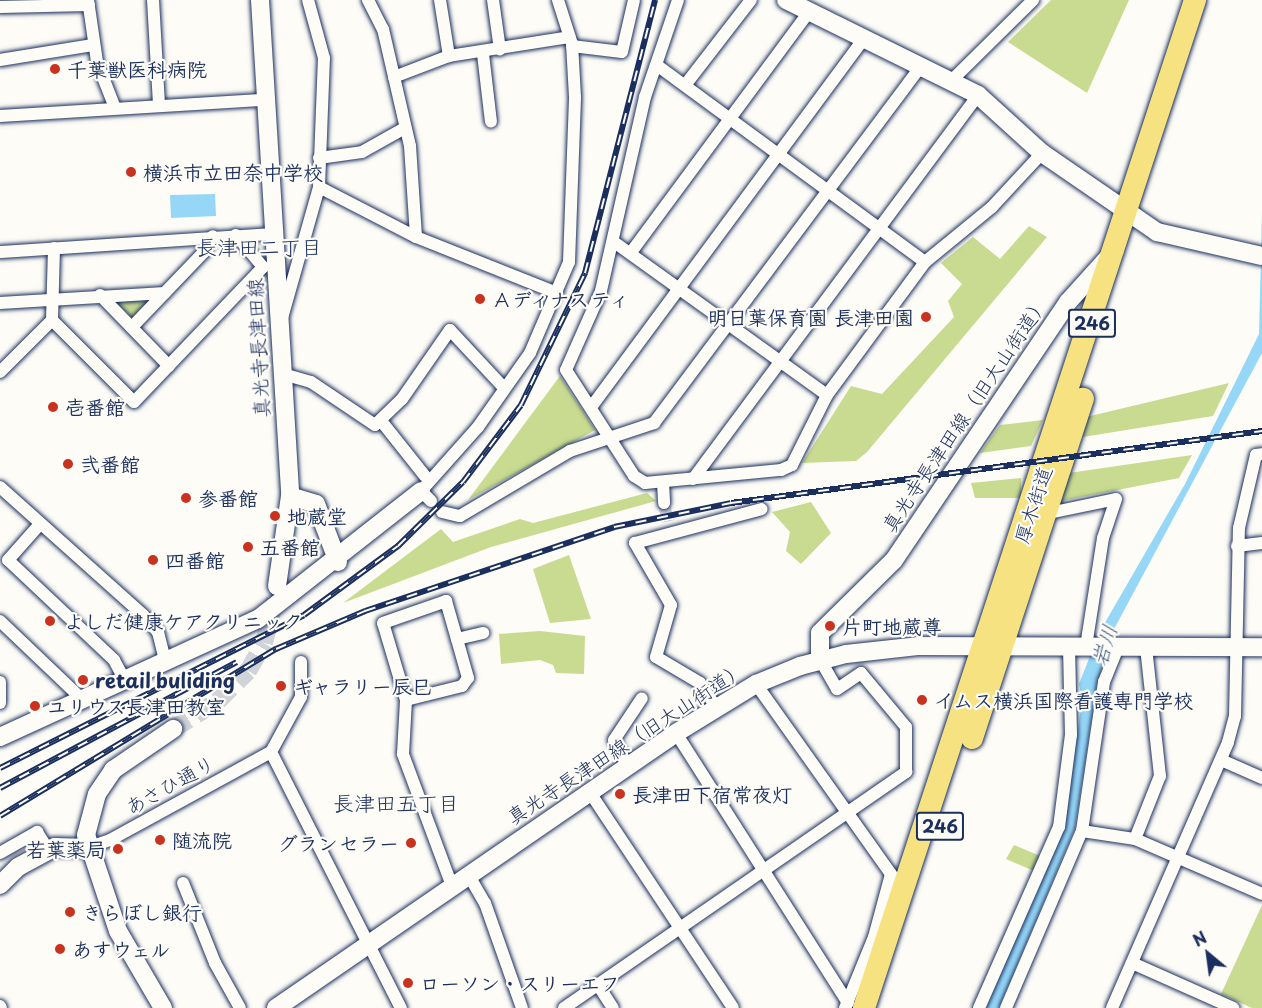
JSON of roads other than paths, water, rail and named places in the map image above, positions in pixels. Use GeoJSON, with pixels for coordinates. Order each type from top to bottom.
{"type":"FeatureCollection","features":[{"type":"Feature","properties":{"kind":"highway","name":"厚木街道"},"geometry":{"type":"LineString","coordinates":[[853,1006],[1048,513],[1135,217],[1195,0]]}},
{"type":"Feature","properties":{"kind":"highway","name":"厚木街道"},"geometry":{"type":"LineString","coordinates":[[879,1008],[996,646],[1116,249],[1135,217],[1209,0]]}},
{"type":"Feature","properties":{"kind":"main road","name":"真光寺長津田線"},"geometry":{"type":"LineString","coordinates":[[260,0],[290,496],[277,586]]}},
{"type":"Feature","properties":{"kind":"main road"},"geometry":{"type":"LineString","coordinates":[[786,0],[922,65],[978,95],[1042,153],[1157,232],[1256,255]]}},
{"type":"Feature","properties":{"kind":"main road","name":"真光寺長津田線（旧大山街道）"},"geometry":{"type":"LineString","coordinates":[[276,1008],[627,765],[716,707],[756,684],[820,660],[816,643],[826,625],[894,560],[1068,302],[1116,249]]}},
{"type":"Feature","properties":{"kind":"main road"},"geometry":{"type":"LineString","coordinates":[[0,737],[84,701],[258,619],[338,562],[426,490]]}},
{"type":"Feature","properties":{"kind":"main road"},"geometry":{"type":"LineString","coordinates":[[290,496],[316,504],[338,562]]}},
{"type":"Feature","properties":{"kind":"main road"},"geometry":{"type":"LineString","coordinates":[[820,660],[884,648],[1262,647]]}},
{"type":"Feature","properties":{"kind":"main road"},"geometry":{"type":"LineString","coordinates":[[163,1008],[118,931],[87,848],[89,814],[105,781],[125,759],[173,729]]}},
{"type":"Feature","properties":{"kind":"main road"},"geometry":{"type":"LineString","coordinates":[[0,885],[18,867],[55,847],[87,848]]}},
{"type":"Feature","properties":{"kind":"street"},"geometry":{"type":"LineString","coordinates":[[153,0],[159,105]]}},
{"type":"Feature","properties":{"kind":"street"},"geometry":{"type":"LineString","coordinates":[[280,325],[319,187],[324,58],[308,0]]}},
{"type":"Feature","properties":{"kind":"street"},"geometry":{"type":"LineString","coordinates":[[368,0],[383,29],[405,128],[413,169],[416,237]]}},
{"type":"Feature","properties":{"kind":"street"},"geometry":{"type":"LineString","coordinates":[[440,0],[449,56]]}},
{"type":"Feature","properties":{"kind":"street"},"geometry":{"type":"LineString","coordinates":[[493,0],[500,50]]}},
{"type":"Feature","properties":{"kind":"street"},"geometry":{"type":"LineString","coordinates":[[382,422],[426,490],[530,353],[557,293],[569,262],[571,42],[558,0]]}},
{"type":"Feature","properties":{"kind":"street"},"geometry":{"type":"LineString","coordinates":[[394,77],[449,56],[483,54],[571,42],[622,52],[634,0]]}},
{"type":"Feature","properties":{"kind":"street"},"geometry":{"type":"LineString","coordinates":[[678,0],[658,66],[645,98],[614,243],[588,327],[566,370],[613,437],[634,476],[645,483],[792,465],[827,395],[925,262],[992,207],[1042,153]]}},
{"type":"Feature","properties":{"kind":"street"},"geometry":{"type":"LineString","coordinates":[[686,84],[751,0]]}},
{"type":"Feature","properties":{"kind":"street"},"geometry":{"type":"LineString","coordinates":[[952,80],[1033,0]]}},
{"type":"Feature","properties":{"kind":"street"},"geometry":{"type":"LineString","coordinates":[[0,7],[88,3],[93,45],[115,108]]}},
{"type":"Feature","properties":{"kind":"street"},"geometry":{"type":"LineString","coordinates":[[632,251],[809,12]]}},
{"type":"Feature","properties":{"kind":"street"},"geometry":{"type":"LineString","coordinates":[[592,406],[864,38]]}},
{"type":"Feature","properties":{"kind":"street"},"geometry":{"type":"LineString","coordinates":[[0,60],[93,45]]}},
{"type":"Feature","properties":{"kind":"street"},"geometry":{"type":"LineString","coordinates":[[483,54],[491,122]]}},
{"type":"Feature","properties":{"kind":"street"},"geometry":{"type":"LineString","coordinates":[[442,512],[453,518],[482,506],[570,451],[654,423],[922,65]]}},
{"type":"Feature","properties":{"kind":"street"},"geometry":{"type":"LineString","coordinates":[[658,66],[780,153],[925,262]]}},
{"type":"Feature","properties":{"kind":"street"},"geometry":{"type":"LineString","coordinates":[[693,478],[978,95]]}},
{"type":"Feature","properties":{"kind":"street"},"geometry":{"type":"LineString","coordinates":[[0,116],[265,99]]}},
{"type":"Feature","properties":{"kind":"street"},"geometry":{"type":"LineString","coordinates":[[319,158],[362,152],[405,128]]}},
{"type":"Feature","properties":{"kind":"street"},"geometry":{"type":"LineString","coordinates":[[319,187],[416,237],[557,293]]}},
{"type":"Feature","properties":{"kind":"street"},"geometry":{"type":"LineString","coordinates":[[0,252],[213,236],[274,234]]}},
{"type":"Feature","properties":{"kind":"street"},"geometry":{"type":"LineString","coordinates":[[52,320],[134,402],[263,267],[236,235]]}},
{"type":"Feature","properties":{"kind":"street"},"geometry":{"type":"LineString","coordinates":[[132,327],[165,293],[213,236]]}},
{"type":"Feature","properties":{"kind":"street"},"geometry":{"type":"LineString","coordinates":[[614,243],[632,251],[827,395]]}},
{"type":"Feature","properties":{"kind":"street"},"geometry":{"type":"LineString","coordinates":[[0,372],[52,320],[56,298],[54,248]]}},
{"type":"Feature","properties":{"kind":"street"},"geometry":{"type":"LineString","coordinates":[[0,303],[100,295],[165,293]]}},
{"type":"Feature","properties":{"kind":"street"},"geometry":{"type":"LineString","coordinates":[[100,295],[170,366]]}},
{"type":"Feature","properties":{"kind":"street"},"geometry":{"type":"LineString","coordinates":[[283,374],[311,382],[375,425],[382,422],[450,330],[504,388]]}},
{"type":"Feature","properties":{"kind":"street"},"geometry":{"type":"LineString","coordinates":[[1112,1008],[1221,760],[1235,716],[1238,546],[1256,454],[1262,454]]}},
{"type":"Feature","properties":{"kind":"street"},"geometry":{"type":"LineString","coordinates":[[663,482],[664,503]]}},
{"type":"Feature","properties":{"kind":"street"},"geometry":{"type":"LineString","coordinates":[[0,487],[143,615],[158,632],[166,663]]}},
{"type":"Feature","properties":{"kind":"street"},"geometry":{"type":"LineString","coordinates":[[979,1008],[1059,827],[1081,647],[1103,538],[1116,499],[1048,513]]}},
{"type":"Feature","properties":{"kind":"street"},"geometry":{"type":"LineString","coordinates":[[716,707],[699,683],[656,657],[671,605],[635,543],[670,526],[762,509]]}},
{"type":"Feature","properties":{"kind":"street"},"geometry":{"type":"LineString","coordinates":[[40,524],[4,565],[114,660],[125,681]]}},
{"type":"Feature","properties":{"kind":"street"},"geometry":{"type":"LineString","coordinates":[[1238,546],[1262,543]]}},
{"type":"Feature","properties":{"kind":"street"},"geometry":{"type":"LineString","coordinates":[[406,700],[462,686],[468,678],[446,601],[383,623],[406,700],[403,754],[452,886]]}},
{"type":"Feature","properties":{"kind":"street"},"geometry":{"type":"LineString","coordinates":[[0,621],[84,701]]}},
{"type":"Feature","properties":{"kind":"street"},"geometry":{"type":"LineString","coordinates":[[457,639],[483,633]]}},
{"type":"Feature","properties":{"kind":"street"},"geometry":{"type":"LineString","coordinates":[[1006,1008],[1082,831],[1104,682],[1116,647]]}},
{"type":"Feature","properties":{"kind":"street"},"geometry":{"type":"LineString","coordinates":[[1135,839],[1160,776],[1146,647]]}},
{"type":"Feature","properties":{"kind":"street"},"geometry":{"type":"LineString","coordinates":[[564,1008],[906,772],[906,727],[861,674],[837,689],[820,660]]}},
{"type":"Feature","properties":{"kind":"street"},"geometry":{"type":"LineString","coordinates":[[301,662],[301,696],[271,752],[368,944],[389,975],[401,1008]]}},
{"type":"Feature","properties":{"kind":"street"},"geometry":{"type":"LineString","coordinates":[[0,682],[0,703]]}},
{"type":"Feature","properties":{"kind":"street"},"geometry":{"type":"LineString","coordinates":[[756,684],[891,874],[853,1006]]}},
{"type":"Feature","properties":{"kind":"street"},"geometry":{"type":"LineString","coordinates":[[627,765],[614,740],[642,698]]}},
{"type":"Feature","properties":{"kind":"street"},"geometry":{"type":"LineString","coordinates":[[676,733],[853,1006]]}},
{"type":"Feature","properties":{"kind":"street","name":"あさひ通り"},"geometry":{"type":"LineString","coordinates":[[87,848],[271,752]]}},
{"type":"Feature","properties":{"kind":"street"},"geometry":{"type":"LineString","coordinates":[[1221,760],[1262,778]]}},
{"type":"Feature","properties":{"kind":"street"},"geometry":{"type":"LineString","coordinates":[[589,791],[733,1008]]}},
{"type":"Feature","properties":{"kind":"street"},"geometry":{"type":"LineString","coordinates":[[1082,831],[1135,839],[1262,894]]}},
{"type":"Feature","properties":{"kind":"street"},"geometry":{"type":"LineString","coordinates":[[0,853],[37,832],[45,845],[55,847]]}},
{"type":"Feature","properties":{"kind":"street"},"geometry":{"type":"LineString","coordinates":[[468,874],[485,903],[522,1008]]}},
{"type":"Feature","properties":{"kind":"street"},"geometry":{"type":"LineString","coordinates":[[183,883],[215,963],[240,1008]]}},
{"type":"Feature","properties":{"kind":"street"},"geometry":{"type":"LineString","coordinates":[[1132,963],[1233,1008]]}},
{"type":"Feature","properties":{"kind":"street"},"geometry":{"type":"LineString","coordinates":[[598,985],[613,1008]]}},
{"type":"Feature","properties":{"kind":"water"},"geometry":{"type":"Polygon","coordinates":[[[215,194],[216,216],[171,218],[170,195],[215,194]]]}},
{"type":"Feature","properties":{"kind":"water","name":"岩川"},"geometry":{"type":"Polygon","coordinates":[[[1262,213],[1262,353],[1113,631],[1097,684],[1075,828],[999,1008],[986,1008],[1065,825],[1082,699],[1079,684],[1099,633],[1185,484],[1259,334],[1262,213]]]}},
{"type":"Feature","properties":{"kind":"tunnel"},"geometry":{"type":"LineString","coordinates":[[664,503],[668,522]]}},
{"type":"Feature","properties":{"kind":"tunnel"},"geometry":{"type":"LineString","coordinates":[[173,729],[218,701],[248,671],[264,643],[275,599]]}},
{"type":"Feature","properties":{"kind":"railway"},"geometry":{"type":"LineString","coordinates":[[0,768],[304,615],[398,546],[463,482],[521,405],[585,273],[655,0]]}},
{"type":"Feature","properties":{"kind":"railway"},"geometry":{"type":"LineString","coordinates":[[0,816],[276,649],[365,611],[614,527],[731,503],[1262,431]]}},
{"type":"Feature","properties":{"kind":"railway"},"geometry":{"type":"LineString","coordinates":[[0,788],[237,662]]}},
{"type":"Feature","properties":{"kind":"place","name":"千葉獣医科病院"},"geometry":{"type":"Point","coordinates":[55,69]}},
{"type":"Feature","properties":{"kind":"place","name":"横浜市立田奈中学校"},"geometry":{"type":"Point","coordinates":[131,172]}},
{"type":"Feature","properties":{"kind":"place","name":"Ａディナスティ"},"geometry":{"type":"Point","coordinates":[480,299]}},
{"type":"Feature","properties":{"kind":"place","name":"明日葉保育園 長津田園"},"geometry":{"type":"Point","coordinates":[926,317]}},
{"type":"Feature","properties":{"kind":"place","name":"壱番館"},"geometry":{"type":"Point","coordinates":[53,407]}},
{"type":"Feature","properties":{"kind":"place","name":"弐番館"},"geometry":{"type":"Point","coordinates":[68,464]}},
{"type":"Feature","properties":{"kind":"place","name":"参番館"},"geometry":{"type":"Point","coordinates":[186,498]}},
{"type":"Feature","properties":{"kind":"place","name":"地蔵堂"},"geometry":{"type":"Point","coordinates":[275,516]}},
{"type":"Feature","properties":{"kind":"place","name":"五番館"},"geometry":{"type":"Point","coordinates":[248,547]}},
{"type":"Feature","properties":{"kind":"place","name":"四番館"},"geometry":{"type":"Point","coordinates":[153,560]}},
{"type":"Feature","properties":{"kind":"place","name":"よしだ健康ケアクリニック"},"geometry":{"type":"Point","coordinates":[50,621]}},
{"type":"Feature","properties":{"kind":"place","name":"片町地蔵尊"},"geometry":{"type":"Point","coordinates":[830,626]}},
{"type":"Feature","properties":{"kind":"place","name":"retail buliding"},"geometry":{"type":"Point","coordinates":[83,680]}},
{"type":"Feature","properties":{"kind":"place","name":"ギャラリー辰巳"},"geometry":{"type":"Point","coordinates":[281,686]}},
{"type":"Feature","properties":{"kind":"place","name":"イムス横浜国際看護専門学校"},"geometry":{"type":"Point","coordinates":[922,700]}},
{"type":"Feature","properties":{"kind":"place","name":"ユリウス長津田教室"},"geometry":{"type":"Point","coordinates":[35,706]}},
{"type":"Feature","properties":{"kind":"place","name":"長津田下宿常夜灯"},"geometry":{"type":"Point","coordinates":[620,794]}},
{"type":"Feature","properties":{"kind":"place","name":"随流院"},"geometry":{"type":"Point","coordinates":[160,840]}},
{"type":"Feature","properties":{"kind":"place","name":"グランセラー"},"geometry":{"type":"Point","coordinates":[411,843]}},
{"type":"Feature","properties":{"kind":"place","name":"若葉薬局"},"geometry":{"type":"Point","coordinates":[118,849]}},
{"type":"Feature","properties":{"kind":"place","name":"きらぼし銀行"},"geometry":{"type":"Point","coordinates":[70,912]}},
{"type":"Feature","properties":{"kind":"place","name":"あすウェル"},"geometry":{"type":"Point","coordinates":[60,949]}},
{"type":"Feature","properties":{"kind":"place","name":"ローソン・スリーエフ"},"geometry":{"type":"Point","coordinates":[408,983]}},
{"type":"Feature","properties":{"kind":"district","name":"長津田二丁目"},"geometry":{"type":"Point","coordinates":[259,246]}},
{"type":"Feature","properties":{"kind":"district","name":"長津田五丁目"},"geometry":{"type":"Point","coordinates":[396,802]}}]}
